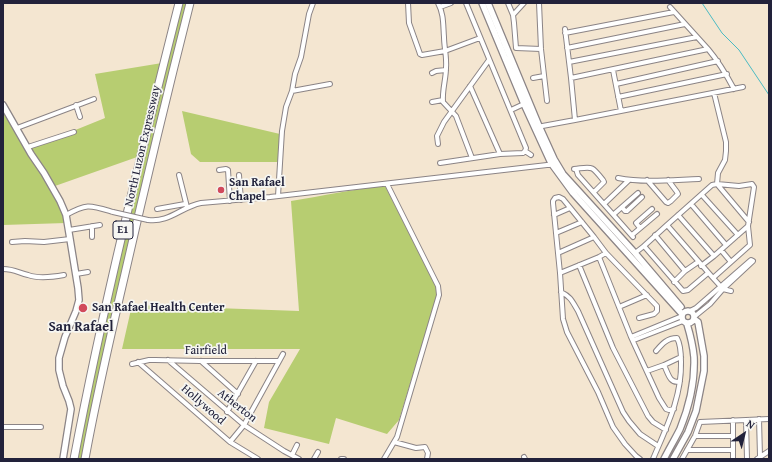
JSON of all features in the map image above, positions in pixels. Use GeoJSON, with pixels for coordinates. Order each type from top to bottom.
{"type":"FeatureCollection","features":[{"type":"Feature","properties":{"kind":"highway","name":"North Luzon Expressway"},"geometry":{"type":"LineString","coordinates":[[74,459],[124,226],[179,3]]}},
{"type":"Feature","properties":{"kind":"highway","name":"North Luzon Expressway"},"geometry":{"type":"LineString","coordinates":[[85,459],[109,341],[159,127],[190,3]]}},
{"type":"Feature","properties":{"kind":"street"},"geometry":{"type":"LineString","coordinates":[[278,196],[282,131],[286,107],[301,57],[313,3]]}},
{"type":"Feature","properties":{"kind":"street"},"geometry":{"type":"LineString","coordinates":[[408,3],[409,23],[420,54],[425,55],[445,51],[480,38]]}},
{"type":"Feature","properties":{"kind":"street"},"geometry":{"type":"LineString","coordinates":[[451,3],[439,5],[443,22],[446,70],[443,100],[444,105],[456,116],[472,158]]}},
{"type":"Feature","properties":{"kind":"street"},"geometry":{"type":"LineString","coordinates":[[466,3],[511,110],[526,148],[525,151]]}},
{"type":"Feature","properties":{"kind":"street"},"geometry":{"type":"LineString","coordinates":[[482,3],[553,161],[563,174],[594,192],[633,236],[657,214],[652,208],[636,223],[640,228]]}},
{"type":"Feature","properties":{"kind":"street"},"geometry":{"type":"LineString","coordinates":[[488,3],[526,103]]}},
{"type":"Feature","properties":{"kind":"street"},"geometry":{"type":"LineString","coordinates":[[508,3],[513,15],[516,48],[541,48]]}},
{"type":"Feature","properties":{"kind":"street"},"geometry":{"type":"LineString","coordinates":[[513,15],[524,3]]}},
{"type":"Feature","properties":{"kind":"street"},"geometry":{"type":"LineString","coordinates":[[540,3],[541,48],[547,101]]}},
{"type":"Feature","properties":{"kind":"street"},"geometry":{"type":"LineString","coordinates":[[670,7],[718,61],[734,89]]}},
{"type":"Feature","properties":{"kind":"street"},"geometry":{"type":"LineString","coordinates":[[575,120],[565,31],[674,12]]}},
{"type":"Feature","properties":{"kind":"street"},"geometry":{"type":"LineString","coordinates":[[567,48],[685,24]]}},
{"type":"Feature","properties":{"kind":"street"},"geometry":{"type":"LineString","coordinates":[[569,62],[697,37]]}},
{"type":"Feature","properties":{"kind":"street"},"geometry":{"type":"LineString","coordinates":[[571,78],[708,49]]}},
{"type":"Feature","properties":{"kind":"street"},"geometry":{"type":"LineString","coordinates":[[438,144],[438,133],[489,60]]}},
{"type":"Feature","properties":{"kind":"street"},"geometry":{"type":"LineString","coordinates":[[616,84],[718,61]]}},
{"type":"Feature","properties":{"kind":"street"},"geometry":{"type":"LineString","coordinates":[[432,73],[446,70]]}},
{"type":"Feature","properties":{"kind":"street"},"geometry":{"type":"LineString","coordinates":[[613,70],[620,111]]}},
{"type":"Feature","properties":{"kind":"street"},"geometry":{"type":"LineString","coordinates":[[618,97],[726,74]]}},
{"type":"Feature","properties":{"kind":"street"},"geometry":{"type":"LineString","coordinates":[[533,78],[544,76]]}},
{"type":"Feature","properties":{"kind":"street"},"geometry":{"type":"LineString","coordinates":[[292,90],[330,84]]}},
{"type":"Feature","properties":{"kind":"street"},"geometry":{"type":"LineString","coordinates":[[470,86],[500,154]]}},
{"type":"Feature","properties":{"kind":"street"},"geometry":{"type":"LineString","coordinates":[[537,127],[743,87]]}},
{"type":"Feature","properties":{"kind":"street"},"geometry":{"type":"LineString","coordinates":[[714,93],[726,142],[725,160],[718,174],[717,184],[749,224]]}},
{"type":"Feature","properties":{"kind":"street"},"geometry":{"type":"LineString","coordinates":[[17,128],[94,99]]}},
{"type":"Feature","properties":{"kind":"street"},"geometry":{"type":"LineString","coordinates":[[432,102],[443,100]]}},
{"type":"Feature","properties":{"kind":"street"},"geometry":{"type":"LineString","coordinates":[[511,110],[526,103]]}},
{"type":"Feature","properties":{"kind":"street"},"geometry":{"type":"LineString","coordinates":[[3,105],[57,193],[66,215],[79,300],[68,329],[58,363],[71,409],[63,459]]}},
{"type":"Feature","properties":{"kind":"street"},"geometry":{"type":"LineString","coordinates":[[76,105],[80,117]]}},
{"type":"Feature","properties":{"kind":"street"},"geometry":{"type":"LineString","coordinates":[[28,147],[74,132]]}},
{"type":"Feature","properties":{"kind":"street"},"geometry":{"type":"LineString","coordinates":[[440,163],[500,154],[523,153],[525,151]]}},
{"type":"Feature","properties":{"kind":"street"},"geometry":{"type":"LineString","coordinates":[[525,151],[531,155]]}},
{"type":"Feature","properties":{"kind":"street"},"geometry":{"type":"LineString","coordinates":[[157,209],[547,165],[553,161]]}},
{"type":"Feature","properties":{"kind":"street"},"geometry":{"type":"LineString","coordinates":[[594,192],[603,184],[603,180],[592,168],[575,169],[573,193],[692,322],[694,318],[710,304],[722,288]]}},
{"type":"Feature","properties":{"kind":"street"},"geometry":{"type":"LineString","coordinates":[[219,170],[228,170],[230,201]]}},
{"type":"Feature","properties":{"kind":"street"},"geometry":{"type":"LineString","coordinates":[[179,175],[186,206]]}},
{"type":"Feature","properties":{"kind":"street"},"geometry":{"type":"LineString","coordinates":[[239,176],[241,200]]}},
{"type":"Feature","properties":{"kind":"street"},"geometry":{"type":"LineString","coordinates":[[618,178],[629,180],[699,179]]}},
{"type":"Feature","properties":{"kind":"street"},"geometry":{"type":"LineString","coordinates":[[604,204],[629,180]]}},
{"type":"Feature","properties":{"kind":"street"},"geometry":{"type":"LineString","coordinates":[[647,180],[668,203],[678,194],[668,180]]}},
{"type":"Feature","properties":{"kind":"street"},"geometry":{"type":"LineString","coordinates":[[573,181],[635,253],[685,316],[692,342],[694,357],[692,386],[680,429],[664,459]]}},
{"type":"Feature","properties":{"kind":"street"},"geometry":{"type":"LineString","coordinates":[[384,459],[397,437],[439,295],[438,286],[387,184]]}},
{"type":"Feature","properties":{"kind":"street"},"geometry":{"type":"LineString","coordinates":[[635,253],[712,185],[739,186],[752,184],[754,186],[749,224],[750,245],[712,278]]}},
{"type":"Feature","properties":{"kind":"street"},"geometry":{"type":"LineString","coordinates":[[614,214],[637,192],[642,197],[628,211],[625,211],[622,207]]}},
{"type":"Feature","properties":{"kind":"street"},"geometry":{"type":"LineString","coordinates":[[702,195],[738,235]]}},
{"type":"Feature","properties":{"kind":"street"},"geometry":{"type":"LineString","coordinates":[[639,318],[654,314],[657,311],[657,306],[606,253],[561,198],[555,198],[553,201],[563,320],[567,332],[598,392],[613,427],[625,444],[640,459]]}},
{"type":"Feature","properties":{"kind":"street"},"geometry":{"type":"LineString","coordinates":[[691,204],[726,245]]}},
{"type":"Feature","properties":{"kind":"street"},"geometry":{"type":"LineString","coordinates":[[66,215],[79,208],[89,206],[155,221],[163,220],[186,206]]}},
{"type":"Feature","properties":{"kind":"street"},"geometry":{"type":"LineString","coordinates":[[554,215],[570,208]]}},
{"type":"Feature","properties":{"kind":"street"},"geometry":{"type":"LineString","coordinates":[[678,215],[714,256]]}},
{"type":"Feature","properties":{"kind":"street"},"geometry":{"type":"LineString","coordinates":[[556,233],[582,222]]}},
{"type":"Feature","properties":{"kind":"street"},"geometry":{"type":"LineString","coordinates":[[701,266],[749,224]]}},
{"type":"Feature","properties":{"kind":"street"},"geometry":{"type":"LineString","coordinates":[[68,230],[100,225]]}},
{"type":"Feature","properties":{"kind":"street"},"geometry":{"type":"LineString","coordinates":[[667,225],[712,278],[722,288],[731,291]]}},
{"type":"Feature","properties":{"kind":"street"},"geometry":{"type":"LineString","coordinates":[[92,226],[92,237]]}},
{"type":"Feature","properties":{"kind":"street"},"geometry":{"type":"LineString","coordinates":[[656,235],[685,271]]}},
{"type":"Feature","properties":{"kind":"street"},"geometry":{"type":"LineString","coordinates":[[558,253],[594,237]]}},
{"type":"Feature","properties":{"kind":"street"},"geometry":{"type":"LineString","coordinates":[[12,242],[44,242],[70,239]]}},
{"type":"Feature","properties":{"kind":"street"},"geometry":{"type":"LineString","coordinates":[[644,246],[681,290],[688,290],[708,273]]}},
{"type":"Feature","properties":{"kind":"street"},"geometry":{"type":"LineString","coordinates":[[721,250],[731,262]]}},
{"type":"Feature","properties":{"kind":"street"},"geometry":{"type":"LineString","coordinates":[[560,273],[599,258],[606,253]]}},
{"type":"Feature","properties":{"kind":"street"},"geometry":{"type":"LineString","coordinates":[[599,258],[659,398],[666,409],[674,409]]}},
{"type":"Feature","properties":{"kind":"street"},"geometry":{"type":"LineString","coordinates":[[685,316],[722,288],[752,260]]}},
{"type":"Feature","properties":{"kind":"street"},"geometry":{"type":"LineString","coordinates":[[674,282],[685,271],[698,262]]}},
{"type":"Feature","properties":{"kind":"street"},"geometry":{"type":"LineString","coordinates":[[579,265],[613,348],[648,416],[653,422],[666,430]]}},
{"type":"Feature","properties":{"kind":"street"},"geometry":{"type":"LineString","coordinates":[[3,269],[15,270],[33,277],[57,277],[64,275]]}},
{"type":"Feature","properties":{"kind":"street"},"geometry":{"type":"LineString","coordinates":[[76,274],[88,272]]}},
{"type":"Feature","properties":{"kind":"street"},"geometry":{"type":"LineString","coordinates":[[561,292],[572,300],[578,311],[623,412],[640,434],[658,446]]}},
{"type":"Feature","properties":{"kind":"street"},"geometry":{"type":"LineString","coordinates":[[619,307],[647,295]]}},
{"type":"Feature","properties":{"kind":"street"},"geometry":{"type":"LineString","coordinates":[[633,338],[693,314],[694,318],[698,322],[704,356],[704,371],[694,415],[700,422]]}},
{"type":"Feature","properties":{"kind":"street"},"geometry":{"type":"LineString","coordinates":[[653,459],[674,409],[678,394],[681,370],[680,346],[677,338],[665,341],[656,351]]}},
{"type":"Feature","properties":{"kind":"street"},"geometry":{"type":"LineString","coordinates":[[230,442],[244,426],[283,354]]}},
{"type":"Feature","properties":{"kind":"street"},"geometry":{"type":"LineString","coordinates":[[647,371],[681,357]]}},
{"type":"Feature","properties":{"kind":"street","name":"Fairfield"},"geometry":{"type":"LineString","coordinates":[[132,364],[149,360],[279,361]]}},
{"type":"Feature","properties":{"kind":"street","name":"Atherton"},"geometry":{"type":"LineString","coordinates":[[168,360],[244,426],[300,459]]}},
{"type":"Feature","properties":{"kind":"street"},"geometry":{"type":"LineString","coordinates":[[200,361],[238,394]]}},
{"type":"Feature","properties":{"kind":"street"},"geometry":{"type":"LineString","coordinates":[[227,412],[256,361]]}},
{"type":"Feature","properties":{"kind":"street","name":"Hollywood"},"geometry":{"type":"LineString","coordinates":[[138,362],[230,442],[258,459]]}},
{"type":"Feature","properties":{"kind":"street"},"geometry":{"type":"LineString","coordinates":[[664,365],[670,378],[674,382],[680,381]]}},
{"type":"Feature","properties":{"kind":"street"},"geometry":{"type":"LineString","coordinates":[[673,459],[688,432],[696,411]]}},
{"type":"Feature","properties":{"kind":"street"},"geometry":{"type":"LineString","coordinates":[[758,458],[759,419]]}},
{"type":"Feature","properties":{"kind":"street"},"geometry":{"type":"LineString","coordinates":[[700,422],[769,419]]}},
{"type":"Feature","properties":{"kind":"street"},"geometry":{"type":"LineString","coordinates":[[733,420],[733,459]]}},
{"type":"Feature","properties":{"kind":"street"},"geometry":{"type":"LineString","coordinates":[[746,420],[747,459]]}},
{"type":"Feature","properties":{"kind":"street"},"geometry":{"type":"LineString","coordinates":[[682,459],[695,436],[700,422]]}},
{"type":"Feature","properties":{"kind":"street"},"geometry":{"type":"LineString","coordinates":[[3,427],[41,427]]}},
{"type":"Feature","properties":{"kind":"street"},"geometry":{"type":"LineString","coordinates":[[695,436],[733,436]]}},
{"type":"Feature","properties":{"kind":"street"},"geometry":{"type":"LineString","coordinates":[[394,442],[416,448],[425,447],[428,453],[427,459]]}},
{"type":"Feature","properties":{"kind":"street"},"geometry":{"type":"LineString","coordinates":[[292,455],[297,445]]}},
{"type":"Feature","properties":{"kind":"street"},"geometry":{"type":"LineString","coordinates":[[687,450],[732,450]]}},
{"type":"Feature","properties":{"kind":"street"},"geometry":{"type":"LineString","coordinates":[[758,458],[769,451]]}},
{"type":"Feature","properties":{"kind":"street"},"geometry":{"type":"LineString","coordinates":[[314,459],[318,452]]}},
{"type":"Feature","properties":{"kind":"green space"},"geometry":{"type":"Polygon","coordinates":[[[181,3],[189,3],[83,459],[76,459],[100,341],[181,3]]]}},
{"type":"Feature","properties":{"kind":"green space"},"geometry":{"type":"Polygon","coordinates":[[[162,63],[140,156],[55,186],[31,148],[105,118],[95,74],[162,63]]]}},
{"type":"Feature","properties":{"kind":"green space"},"geometry":{"type":"Polygon","coordinates":[[[3,110],[59,201],[66,223],[3,225],[3,110]]]}},
{"type":"Feature","properties":{"kind":"green space"},"geometry":{"type":"Polygon","coordinates":[[[182,111],[280,134],[278,162],[200,162],[191,154],[182,111]]]}},
{"type":"Feature","properties":{"kind":"green space"},"geometry":{"type":"Polygon","coordinates":[[[385,186],[438,292],[399,420],[387,434],[336,418],[329,444],[264,428],[269,402],[300,349],[122,349],[132,305],[299,311],[291,201],[385,186]]]}},
{"type":"Feature","properties":{"kind":"waterway"},"geometry":{"type":"LineString","coordinates":[[702,3],[722,33],[739,50],[769,95]]}},
{"type":"Feature","properties":{"kind":"place","name":"San Rafael Chapel"},"geometry":{"type":"Point","coordinates":[221,190]}},
{"type":"Feature","properties":{"kind":"place","name":"San Rafael Health Center"},"geometry":{"type":"Point","coordinates":[83,308]}},
{"type":"Feature","properties":{"kind":"district","name":"San Rafael"},"geometry":{"type":"Point","coordinates":[81,327]}}]}
